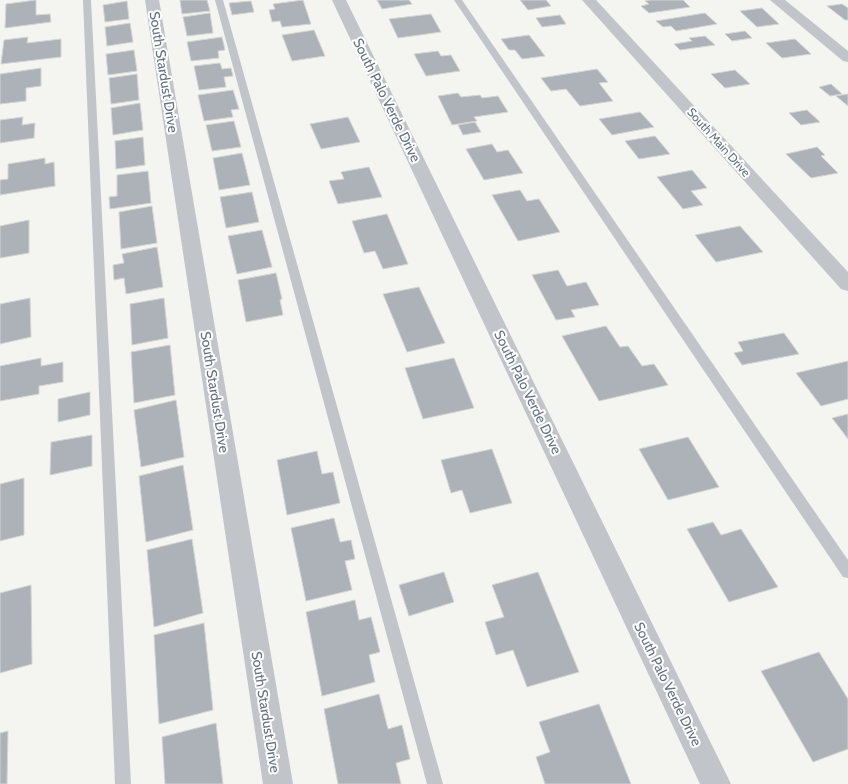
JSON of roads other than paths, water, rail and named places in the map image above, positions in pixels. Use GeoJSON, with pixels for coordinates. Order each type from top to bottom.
{"type":"FeatureCollection","features":[{"type":"Feature","properties":{"kind":"street","name":"South Stardust Drive"},"geometry":{"type":"LineString","coordinates":[[152,0],[278,784]]}},
{"type":"Feature","properties":{"kind":"street","name":"South Palo Verde Drive"},"geometry":{"type":"LineString","coordinates":[[339,0],[716,784]]}},
{"type":"Feature","properties":{"kind":"street","name":"South Main Drive"},"geometry":{"type":"LineString","coordinates":[[589,0],[848,284]]}},
{"type":"Feature","properties":{"kind":"street"},"geometry":{"type":"LineString","coordinates":[[777,0],[848,58]]}},
{"type":"Feature","properties":{"kind":"lane"},"geometry":{"type":"LineString","coordinates":[[87,0],[124,784]]}},
{"type":"Feature","properties":{"kind":"lane"},"geometry":{"type":"LineString","coordinates":[[219,0],[435,784]]}},
{"type":"Feature","properties":{"kind":"lane"},"geometry":{"type":"LineString","coordinates":[[458,0],[848,572]]}}]}
